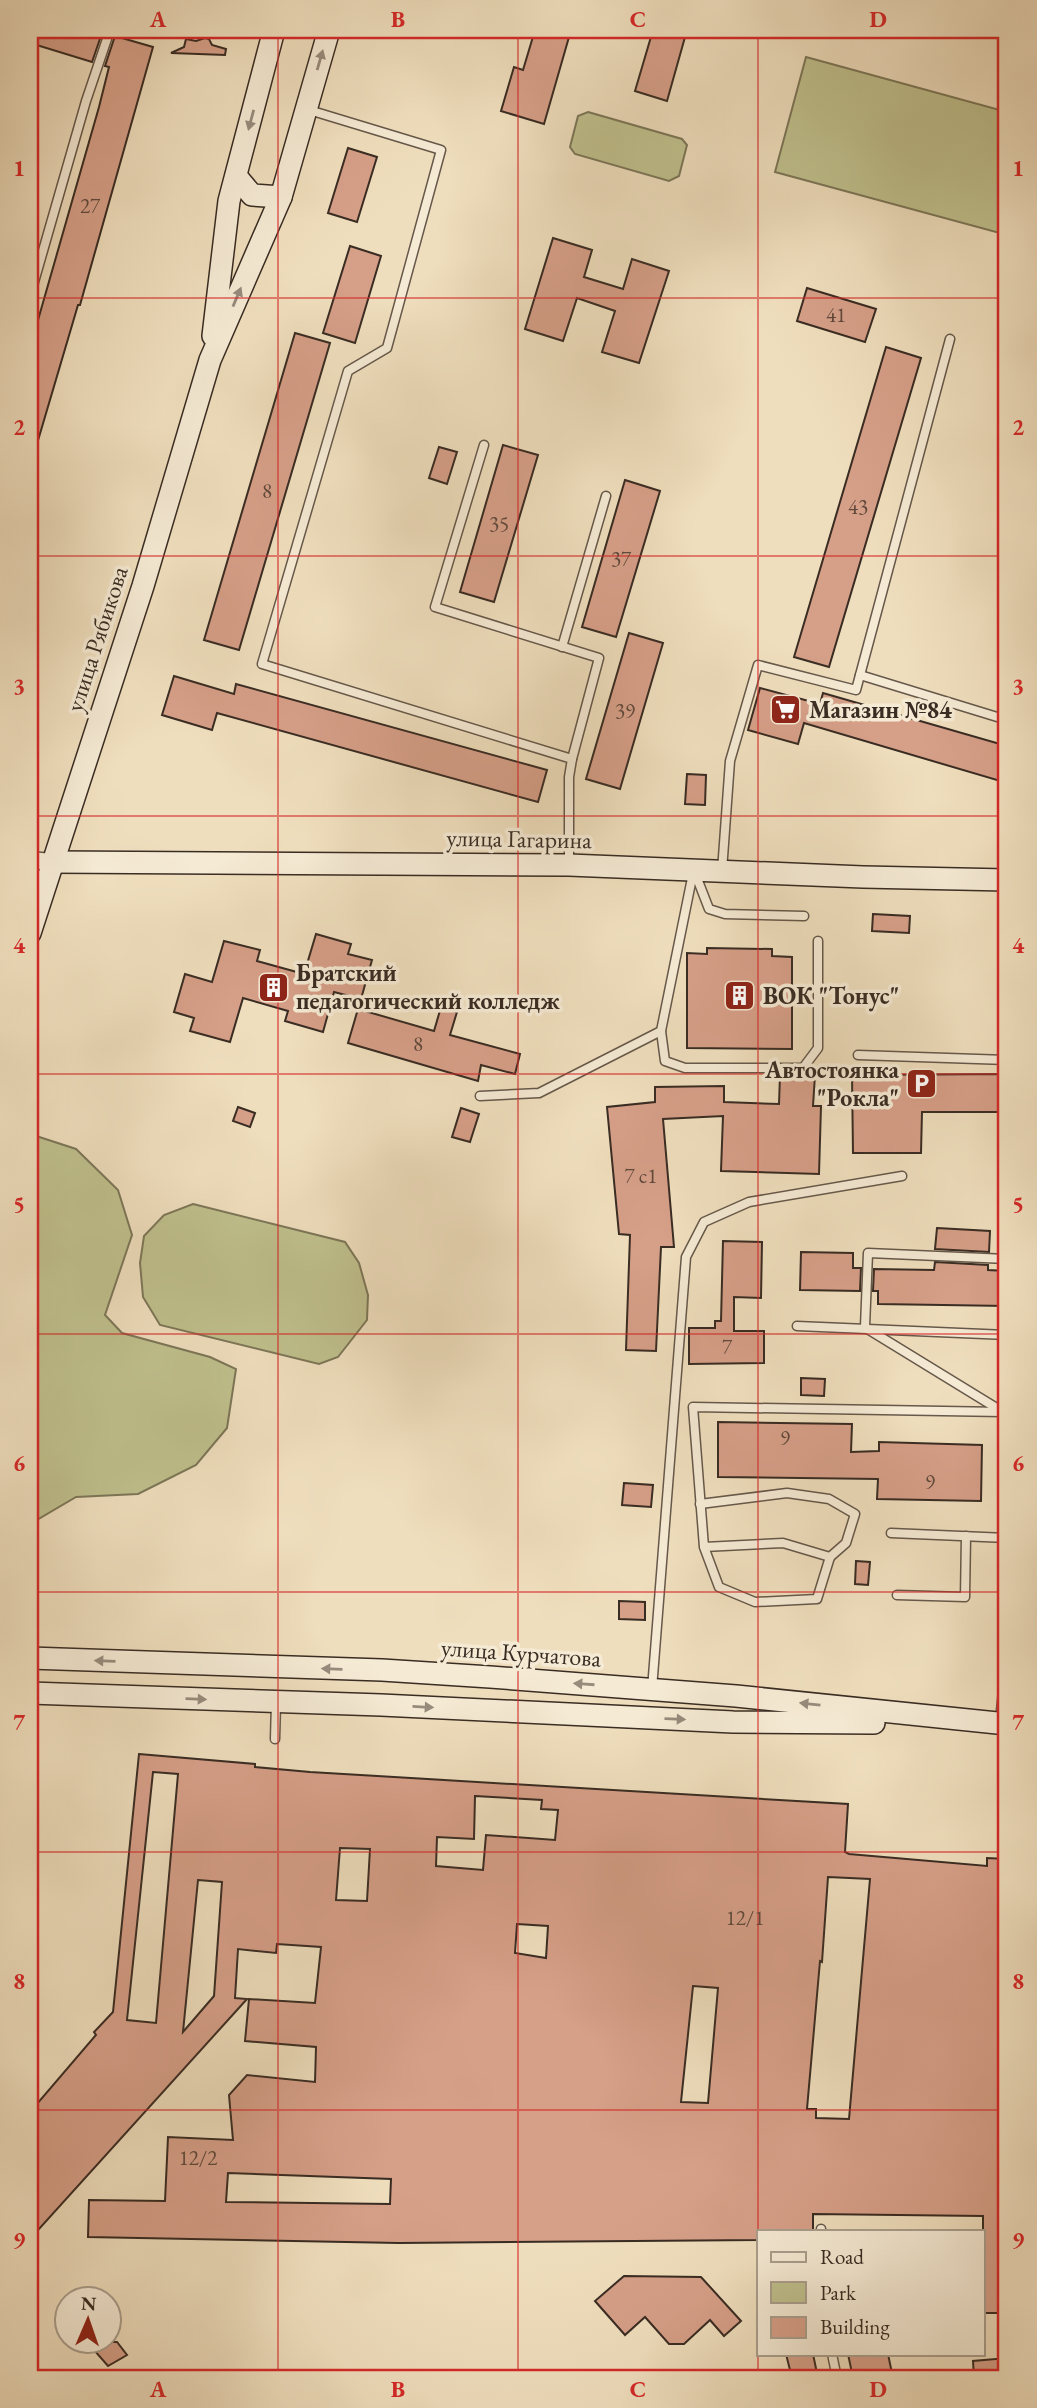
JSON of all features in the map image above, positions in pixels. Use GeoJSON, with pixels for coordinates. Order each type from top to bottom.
{"type":"FeatureCollection","features":[{"type":"Feature","properties":{"kind":"street","name":"улица Рябикова"},"geometry":{"type":"LineString","coordinates":[[210,360],[229,201],[274,30]]}},
{"type":"Feature","properties":{"kind":"street","name":"улица Рябикова"},"geometry":{"type":"LineString","coordinates":[[30,933],[143,586],[210,360],[281,197],[329,30]]}},
{"type":"Feature","properties":{"kind":"street"},"geometry":{"type":"LineString","coordinates":[[236,176],[252,195],[281,197]]}},
{"type":"Feature","properties":{"kind":"street","name":"улица Гагарина"},"geometry":{"type":"LineString","coordinates":[[30,860],[569,865],[1007,880]]}},
{"type":"Feature","properties":{"kind":"street","name":"улица Курчатова"},"geometry":{"type":"LineString","coordinates":[[30,1658],[382,1670],[652,1689],[1004,1724]]}},
{"type":"Feature","properties":{"kind":"street"},"geometry":{"type":"LineString","coordinates":[[381,1705],[382,1670]]}},
{"type":"Feature","properties":{"kind":"street"},"geometry":{"type":"LineString","coordinates":[[30,1693],[381,1705],[733,1722],[1004,1724]]}},
{"type":"Feature","properties":{"kind":"lane"},"geometry":{"type":"LineString","coordinates":[[30,296],[86,101],[110,30]]}},
{"type":"Feature","properties":{"kind":"lane"},"geometry":{"type":"LineString","coordinates":[[305,109],[440,150],[387,348],[348,370],[262,664],[572,759]]}},
{"type":"Feature","properties":{"kind":"lane"},"geometry":{"type":"LineString","coordinates":[[722,871],[730,761],[758,665],[856,690],[950,339]]}},
{"type":"Feature","properties":{"kind":"lane"},"geometry":{"type":"LineString","coordinates":[[484,445],[435,607],[599,658],[569,776],[569,865]]}},
{"type":"Feature","properties":{"kind":"lane"},"geometry":{"type":"LineString","coordinates":[[562,647],[606,496]]}},
{"type":"Feature","properties":{"kind":"lane"},"geometry":{"type":"LineString","coordinates":[[860,675],[1007,720]]}},
{"type":"Feature","properties":{"kind":"lane"},"geometry":{"type":"LineString","coordinates":[[694,870],[709,909],[725,914],[804,916]]}},
{"type":"Feature","properties":{"kind":"lane"},"geometry":{"type":"LineString","coordinates":[[694,870],[661,1031],[665,1061],[685,1068],[803,1068],[818,1048],[818,941]]}},
{"type":"Feature","properties":{"kind":"lane"},"geometry":{"type":"LineString","coordinates":[[480,1096],[539,1093],[661,1031]]}},
{"type":"Feature","properties":{"kind":"lane"},"geometry":{"type":"LineString","coordinates":[[858,1055],[1007,1060]]}},
{"type":"Feature","properties":{"kind":"lane"},"geometry":{"type":"LineString","coordinates":[[652,1689],[686,1257],[704,1222],[749,1202],[902,1176]]}},
{"type":"Feature","properties":{"kind":"lane"},"geometry":{"type":"LineString","coordinates":[[865,1327],[868,1253],[1007,1259]]}},
{"type":"Feature","properties":{"kind":"lane"},"geometry":{"type":"LineString","coordinates":[[797,1326],[1007,1335]]}},
{"type":"Feature","properties":{"kind":"lane"},"geometry":{"type":"LineString","coordinates":[[865,1327],[1005,1415]]}},
{"type":"Feature","properties":{"kind":"lane"},"geometry":{"type":"LineString","coordinates":[[700,1504],[787,1493],[830,1499],[855,1514],[846,1543],[830,1557],[817,1599],[755,1602],[719,1587],[704,1548],[700,1504],[693,1407],[1005,1415]]}},
{"type":"Feature","properties":{"kind":"lane"},"geometry":{"type":"LineString","coordinates":[[891,1533],[1007,1538]]}},
{"type":"Feature","properties":{"kind":"lane"},"geometry":{"type":"LineString","coordinates":[[897,1595],[965,1597],[966,1536]]}},
{"type":"Feature","properties":{"kind":"lane"},"geometry":{"type":"LineString","coordinates":[[704,1548],[783,1543],[830,1557]]}},
{"type":"Feature","properties":{"kind":"lane"},"geometry":{"type":"LineString","coordinates":[[1004,1724],[1007,1651]]}},
{"type":"Feature","properties":{"kind":"lane"},"geometry":{"type":"LineString","coordinates":[[275,1739],[276,1702]]}},
{"type":"Feature","properties":{"kind":"lane"},"geometry":{"type":"LineString","coordinates":[[832,2356],[837,2378]]}},
{"type":"Feature","properties":{"kind":"lane"},"geometry":{"type":"LineString","coordinates":[[30,2371],[36,2378]]}},
{"type":"Feature","properties":{"kind":"green space"},"geometry":{"type":"Polygon","coordinates":[[[806,57],[1007,112],[1007,235],[775,172],[806,57]]]}},
{"type":"Feature","properties":{"kind":"green space"},"geometry":{"type":"Polygon","coordinates":[[[588,112],[682,139],[687,145],[679,176],[669,181],[575,154],[570,147],[578,116],[588,112]]]}},
{"type":"Feature","properties":{"kind":"green space"},"geometry":{"type":"Polygon","coordinates":[[[30,1134],[76,1149],[118,1190],[132,1235],[105,1315],[122,1333],[210,1357],[236,1369],[227,1428],[196,1465],[138,1494],[76,1497],[30,1524],[30,1134]]]}},
{"type":"Feature","properties":{"kind":"green space"},"geometry":{"type":"Polygon","coordinates":[[[193,1204],[345,1242],[359,1263],[368,1295],[367,1320],[338,1357],[319,1364],[160,1325],[143,1297],[140,1263],[144,1236],[164,1215],[193,1204]]]}},
{"type":"Feature","properties":{"kind":"building"},"geometry":{"type":"Polygon","coordinates":[[[30,30],[100,30],[102,33],[92,62],[30,43],[30,30]]]}},
{"type":"Feature","properties":{"kind":"building"},"geometry":{"type":"Polygon","coordinates":[[[535,30],[571,30],[544,124],[501,111],[514,67],[523,70],[535,30]]]}},
{"type":"Feature","properties":{"kind":"building"},"geometry":{"type":"Polygon","coordinates":[[[653,30],[687,30],[667,101],[635,91],[653,30]]]}},
{"type":"Feature","properties":{"kind":"building"},"geometry":{"type":"Polygon","coordinates":[[[115,36],[153,47],[80,305],[34,454],[30,453],[30,348],[99,107],[109,67],[105,66],[115,36]]]}},
{"type":"Feature","properties":{"kind":"building"},"geometry":{"type":"Polygon","coordinates":[[[186,39],[196,41],[209,39],[212,45],[226,49],[225,55],[171,53],[184,47],[186,39]]]}},
{"type":"Feature","properties":{"kind":"building"},"geometry":{"type":"Polygon","coordinates":[[[348,148],[377,157],[357,222],[328,213],[348,148]]]}},
{"type":"Feature","properties":{"kind":"building"},"geometry":{"type":"Polygon","coordinates":[[[553,238],[592,250],[584,277],[623,289],[632,259],[669,271],[639,363],[602,352],[615,311],[577,298],[563,341],[525,329],[553,238]]]}},
{"type":"Feature","properties":{"kind":"building"},"geometry":{"type":"Polygon","coordinates":[[[350,246],[381,256],[355,343],[323,333],[350,246]]]}},
{"type":"Feature","properties":{"kind":"building"},"geometry":{"type":"Polygon","coordinates":[[[807,288],[876,309],[865,342],[797,321],[807,288]]]}},
{"type":"Feature","properties":{"kind":"building"},"geometry":{"type":"Polygon","coordinates":[[[295,333],[330,343],[239,650],[204,640],[295,333]]]}},
{"type":"Feature","properties":{"kind":"building"},"geometry":{"type":"Polygon","coordinates":[[[886,347],[921,358],[829,667],[794,657],[886,347]]]}},
{"type":"Feature","properties":{"kind":"building"},"geometry":{"type":"Polygon","coordinates":[[[503,445],[538,455],[494,602],[460,592],[503,445]]]}},
{"type":"Feature","properties":{"kind":"building"},"geometry":{"type":"Polygon","coordinates":[[[439,447],[457,452],[447,484],[429,478],[439,447]]]}},
{"type":"Feature","properties":{"kind":"building"},"geometry":{"type":"Polygon","coordinates":[[[625,480],[660,491],[616,637],[582,627],[625,480]]]}},
{"type":"Feature","properties":{"kind":"building"},"geometry":{"type":"Polygon","coordinates":[[[629,633],[663,643],[620,789],[586,779],[629,633]]]}},
{"type":"Feature","properties":{"kind":"building"},"geometry":{"type":"Polygon","coordinates":[[[174,676],[234,694],[236,684],[547,770],[538,802],[217,713],[212,730],[162,715],[174,676]]]}},
{"type":"Feature","properties":{"kind":"building"},"geometry":{"type":"Polygon","coordinates":[[[760,688],[820,704],[823,693],[1007,746],[1007,783],[804,723],[798,744],[748,730],[760,688]]]}},
{"type":"Feature","properties":{"kind":"building"},"geometry":{"type":"Polygon","coordinates":[[[687,774],[706,775],[705,805],[685,804],[687,774]]]}},
{"type":"Feature","properties":{"kind":"building"},"geometry":{"type":"Polygon","coordinates":[[[873,914],[910,916],[909,933],[872,931],[873,914]]]}},
{"type":"Feature","properties":{"kind":"building","name":"Братский педагогический колледж"},"geometry":{"type":"Polygon","coordinates":[[[316,934],[351,944],[348,954],[372,960],[361,999],[334,992],[323,1032],[285,1021],[288,1011],[243,998],[230,1042],[190,1031],[194,1018],[174,1012],[185,974],[212,982],[224,941],[260,950],[257,961],[304,974],[316,934]]]}},
{"type":"Feature","properties":{"kind":"building","name":"ВОК \"Тонус\""},"geometry":{"type":"Polygon","coordinates":[[[707,948],[772,949],[772,956],[792,957],[792,1049],[687,1048],[687,953],[707,954],[707,948]]]}},
{"type":"Feature","properties":{"kind":"building"},"geometry":{"type":"Polygon","coordinates":[[[441,1007],[457,1012],[450,1035],[520,1054],[515,1074],[481,1065],[478,1081],[348,1043],[358,1009],[434,1031],[441,1007]]]}},
{"type":"Feature","properties":{"kind":"building"},"geometry":{"type":"Polygon","coordinates":[[[1007,1074],[1007,1112],[922,1112],[921,1153],[853,1153],[852,1075],[1007,1074]]]}},
{"type":"Feature","properties":{"kind":"building"},"geometry":{"type":"Polygon","coordinates":[[[780,1075],[815,1075],[813,1106],[821,1106],[819,1174],[721,1171],[723,1116],[663,1119],[674,1247],[661,1247],[656,1351],[626,1350],[630,1235],[619,1234],[607,1107],[655,1102],[655,1087],[724,1086],[724,1102],[779,1104],[780,1075]]]}},
{"type":"Feature","properties":{"kind":"building"},"geometry":{"type":"Polygon","coordinates":[[[238,1107],[255,1113],[250,1127],[233,1121],[238,1107]]]}},
{"type":"Feature","properties":{"kind":"building"},"geometry":{"type":"Polygon","coordinates":[[[461,1108],[479,1114],[470,1142],[452,1137],[461,1108]]]}},
{"type":"Feature","properties":{"kind":"building"},"geometry":{"type":"Polygon","coordinates":[[[937,1228],[990,1231],[989,1252],[935,1249],[937,1228]]]}},
{"type":"Feature","properties":{"kind":"building"},"geometry":{"type":"Polygon","coordinates":[[[723,1241],[762,1242],[761,1298],[734,1297],[734,1331],[764,1331],[764,1363],[689,1364],[689,1328],[715,1328],[715,1321],[721,1321],[723,1241]]]}},
{"type":"Feature","properties":{"kind":"building"},"geometry":{"type":"Polygon","coordinates":[[[801,1252],[853,1253],[853,1268],[861,1268],[860,1291],[800,1290],[801,1252]]]}},
{"type":"Feature","properties":{"kind":"building"},"geometry":{"type":"Polygon","coordinates":[[[935,1262],[988,1265],[988,1270],[1007,1271],[1007,1306],[878,1304],[878,1291],[873,1291],[874,1269],[934,1270],[935,1262]]]}},
{"type":"Feature","properties":{"kind":"building"},"geometry":{"type":"Polygon","coordinates":[[[801,1378],[825,1379],[824,1396],[801,1395],[801,1378]]]}},
{"type":"Feature","properties":{"kind":"building"},"geometry":{"type":"Polygon","coordinates":[[[718,1422],[852,1424],[851,1452],[879,1451],[879,1442],[982,1445],[981,1501],[877,1499],[878,1479],[718,1477],[718,1422]]]}},
{"type":"Feature","properties":{"kind":"building"},"geometry":{"type":"Polygon","coordinates":[[[624,1483],[653,1485],[651,1507],[622,1505],[624,1483]]]}},
{"type":"Feature","properties":{"kind":"building"},"geometry":{"type":"Polygon","coordinates":[[[856,1561],[870,1562],[868,1585],[855,1584],[856,1561]]]}},
{"type":"Feature","properties":{"kind":"building"},"geometry":{"type":"Polygon","coordinates":[[[619,1601],[645,1602],[645,1620],[619,1619],[619,1601]]]}},
{"type":"Feature","properties":{"kind":"building"},"geometry":{"type":"Polygon","coordinates":[[[139,1754],[255,1764],[255,1767],[310,1772],[848,1804],[845,1852],[849,1854],[987,1866],[987,1858],[1007,1859],[1007,2313],[984,2313],[983,2216],[813,2214],[813,2230],[757,2230],[757,2240],[399,2243],[88,2237],[89,2200],[165,2201],[168,2137],[233,2140],[229,2095],[247,2075],[315,2082],[316,2047],[245,2041],[249,1999],[315,2003],[321,1947],[277,1944],[276,1953],[238,1949],[235,1998],[247,1999],[30,2239],[30,2112],[96,2035],[94,2032],[113,2012],[139,1754]],[[153,1772],[127,2020],[156,2023],[178,1774],[153,1772]],[[475,1796],[474,1839],[437,1837],[436,1866],[483,1870],[486,1835],[555,1840],[558,1810],[541,1809],[542,1800],[475,1796]],[[340,1848],[336,1900],[367,1901],[370,1849],[340,1848]],[[828,1877],[822,1962],[820,1961],[807,2109],[816,2109],[816,2118],[849,2119],[870,1879],[828,1877]],[[198,1880],[183,2032],[214,1996],[222,1882],[198,1880]],[[517,1924],[515,1953],[546,1958],[548,1926],[517,1924]],[[693,1986],[681,2102],[708,2103],[718,1988],[693,1986]],[[228,2173],[226,2202],[390,2204],[391,2179],[228,2173]]]}},
{"type":"Feature","properties":{"kind":"building"},"geometry":{"type":"Polygon","coordinates":[[[624,2276],[701,2277],[741,2321],[724,2336],[710,2320],[684,2344],[669,2344],[645,2317],[625,2335],[595,2301],[624,2276]]]}},
{"type":"Feature","properties":{"kind":"building"},"geometry":{"type":"Polygon","coordinates":[[[122,2348],[127,2355],[108,2366],[99,2356],[122,2356],[122,2348]]]}},
{"type":"Feature","properties":{"kind":"building"},"geometry":{"type":"Polygon","coordinates":[[[786,2356],[813,2356],[818,2378],[792,2378],[786,2356]]]}},
{"type":"Feature","properties":{"kind":"building"},"geometry":{"type":"Polygon","coordinates":[[[848,2356],[888,2356],[893,2378],[853,2378],[848,2356]]]}},
{"type":"Feature","properties":{"kind":"building"},"geometry":{"type":"Polygon","coordinates":[[[1007,2358],[1007,2378],[974,2378],[973,2361],[1007,2358]]]}},
{"type":"Feature","properties":{"kind":"place","name":"Магазин №84"},"geometry":{"type":"Point","coordinates":[786,710]}},
{"type":"Feature","properties":{"kind":"place","name":"Братский педагогический колледж"},"geometry":{"type":"Point","coordinates":[273,987]}},
{"type":"Feature","properties":{"kind":"place","name":"ВОК \"Тонус\""},"geometry":{"type":"Point","coordinates":[740,996]}},
{"type":"Feature","properties":{"kind":"place","name":"Автостоянка \"Рокла\""},"geometry":{"type":"Point","coordinates":[922,1084]}}]}
